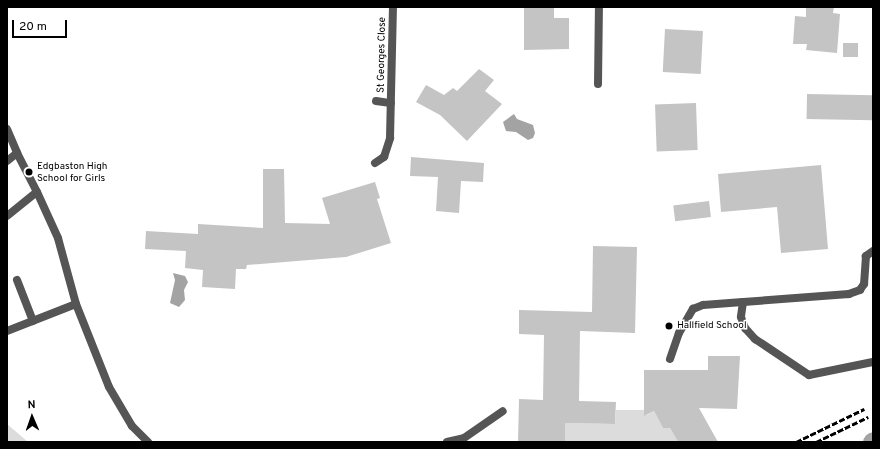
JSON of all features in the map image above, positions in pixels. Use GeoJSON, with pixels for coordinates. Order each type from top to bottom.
{"type":"FeatureCollection","features":[{"type":"Feature","properties":{"kind":"street","name":"St Georges Close"},"geometry":{"type":"LineString","coordinates":[[375,163],[384,157],[390,138],[392,7]]}},
{"type":"Feature","properties":{"kind":"street"},"geometry":{"type":"LineString","coordinates":[[598,84],[599,7]]}},
{"type":"Feature","properties":{"kind":"street","name":"St Georges Close"},"geometry":{"type":"LineString","coordinates":[[376,101],[391,103]]}},
{"type":"Feature","properties":{"kind":"street"},"geometry":{"type":"LineString","coordinates":[[7,129],[17,153],[38,192],[58,238],[76,304],[109,387],[132,426],[148,442]]}},
{"type":"Feature","properties":{"kind":"street"},"geometry":{"type":"LineString","coordinates":[[7,161],[17,153]]}},
{"type":"Feature","properties":{"kind":"street"},"geometry":{"type":"LineString","coordinates":[[7,216],[38,192]]}},
{"type":"Feature","properties":{"kind":"street"},"geometry":{"type":"LineString","coordinates":[[670,359],[679,333],[693,309],[703,305],[849,294],[860,290],[864,284],[866,256],[873,251]]}},
{"type":"Feature","properties":{"kind":"street"},"geometry":{"type":"LineString","coordinates":[[17,280],[33,320]]}},
{"type":"Feature","properties":{"kind":"street"},"geometry":{"type":"LineString","coordinates":[[743,302],[741,317],[745,328],[755,339],[809,375],[873,362]]}},
{"type":"Feature","properties":{"kind":"street"},"geometry":{"type":"LineString","coordinates":[[7,331],[76,304]]}},
{"type":"Feature","properties":{"kind":"street"},"geometry":{"type":"LineString","coordinates":[[447,442],[464,438],[503,411]]}},
{"type":"Feature","properties":{"kind":"shaded area"},"geometry":{"type":"Polygon","coordinates":[[[514,114],[517,119],[533,125],[535,133],[533,138],[528,140],[516,132],[506,131],[503,122],[514,114]]]}},
{"type":"Feature","properties":{"kind":"shaded area"},"geometry":{"type":"Polygon","coordinates":[[[173,273],[185,276],[188,282],[184,290],[185,300],[179,307],[170,303],[175,280],[173,273]]]}},
{"type":"Feature","properties":{"kind":"shaded area"},"geometry":{"type":"Polygon","coordinates":[[[616,410],[644,410],[647,415],[654,411],[663,428],[670,428],[678,442],[565,442],[565,423],[615,424],[616,410]]]}},
{"type":"Feature","properties":{"kind":"shaded area"},"geometry":{"type":"Polygon","coordinates":[[[7,424],[28,442],[7,442],[7,424]]]}},
{"type":"Feature","properties":{"kind":"building"},"geometry":{"type":"Polygon","coordinates":[[[524,7],[554,7],[554,18],[569,18],[569,49],[524,50],[524,7]]]}},
{"type":"Feature","properties":{"kind":"building"},"geometry":{"type":"Polygon","coordinates":[[[806,7],[834,7],[833,13],[840,14],[837,53],[806,50],[807,44],[793,44],[795,16],[806,17],[806,7]]]}},
{"type":"Feature","properties":{"kind":"building"},"geometry":{"type":"Polygon","coordinates":[[[665,29],[703,31],[701,74],[663,72],[665,29]]]}},
{"type":"Feature","properties":{"kind":"building"},"geometry":{"type":"Polygon","coordinates":[[[843,43],[858,43],[858,57],[843,57],[843,43]]]}},
{"type":"Feature","properties":{"kind":"building"},"geometry":{"type":"Polygon","coordinates":[[[479,69],[494,80],[485,91],[502,104],[467,141],[440,115],[416,102],[426,85],[444,95],[453,88],[457,91],[479,69]]]}},
{"type":"Feature","properties":{"kind":"building"},"geometry":{"type":"Polygon","coordinates":[[[807,94],[873,95],[873,120],[807,119],[807,94]]]}},
{"type":"Feature","properties":{"kind":"building"},"geometry":{"type":"Polygon","coordinates":[[[696,103],[698,150],[657,151],[655,104],[696,103]]]}},
{"type":"Feature","properties":{"kind":"building"},"geometry":{"type":"Polygon","coordinates":[[[411,157],[484,163],[483,182],[461,181],[459,213],[436,211],[438,177],[410,176],[411,157]]]}},
{"type":"Feature","properties":{"kind":"building"},"geometry":{"type":"Polygon","coordinates":[[[821,165],[828,249],[781,253],[777,207],[721,212],[718,174],[821,165]]]}},
{"type":"Feature","properties":{"kind":"building"},"geometry":{"type":"Polygon","coordinates":[[[263,169],[284,169],[285,223],[330,224],[322,198],[375,182],[380,198],[377,199],[391,243],[346,257],[247,265],[246,269],[236,269],[235,289],[202,287],[203,270],[185,268],[186,251],[145,249],[146,231],[198,234],[198,224],[263,228],[263,169]]]}},
{"type":"Feature","properties":{"kind":"building"},"geometry":{"type":"Polygon","coordinates":[[[709,201],[711,217],[675,221],[673,205],[709,201]]]}},
{"type":"Feature","properties":{"kind":"building"},"geometry":{"type":"Polygon","coordinates":[[[593,246],[637,247],[635,333],[580,331],[579,401],[616,402],[615,424],[565,423],[565,442],[518,442],[519,399],[543,400],[544,335],[519,334],[519,310],[592,312],[593,246]]]}},
{"type":"Feature","properties":{"kind":"building"},"geometry":{"type":"Polygon","coordinates":[[[708,356],[740,356],[737,409],[699,408],[718,442],[678,442],[670,428],[663,428],[654,411],[644,416],[644,370],[708,370],[708,356]]]}},
{"type":"Feature","properties":{"kind":"railway"},"geometry":{"type":"LineString","coordinates":[[796,442],[864,409]]}},
{"type":"Feature","properties":{"kind":"railway"},"geometry":{"type":"LineString","coordinates":[[816,442],[868,417]]}},
{"type":"Feature","properties":{"kind":"place","name":"Edgbaston High School for Girls"},"geometry":{"type":"Point","coordinates":[29,172]}},
{"type":"Feature","properties":{"kind":"place","name":"Hallfield School"},"geometry":{"type":"Point","coordinates":[669,326]}}]}
